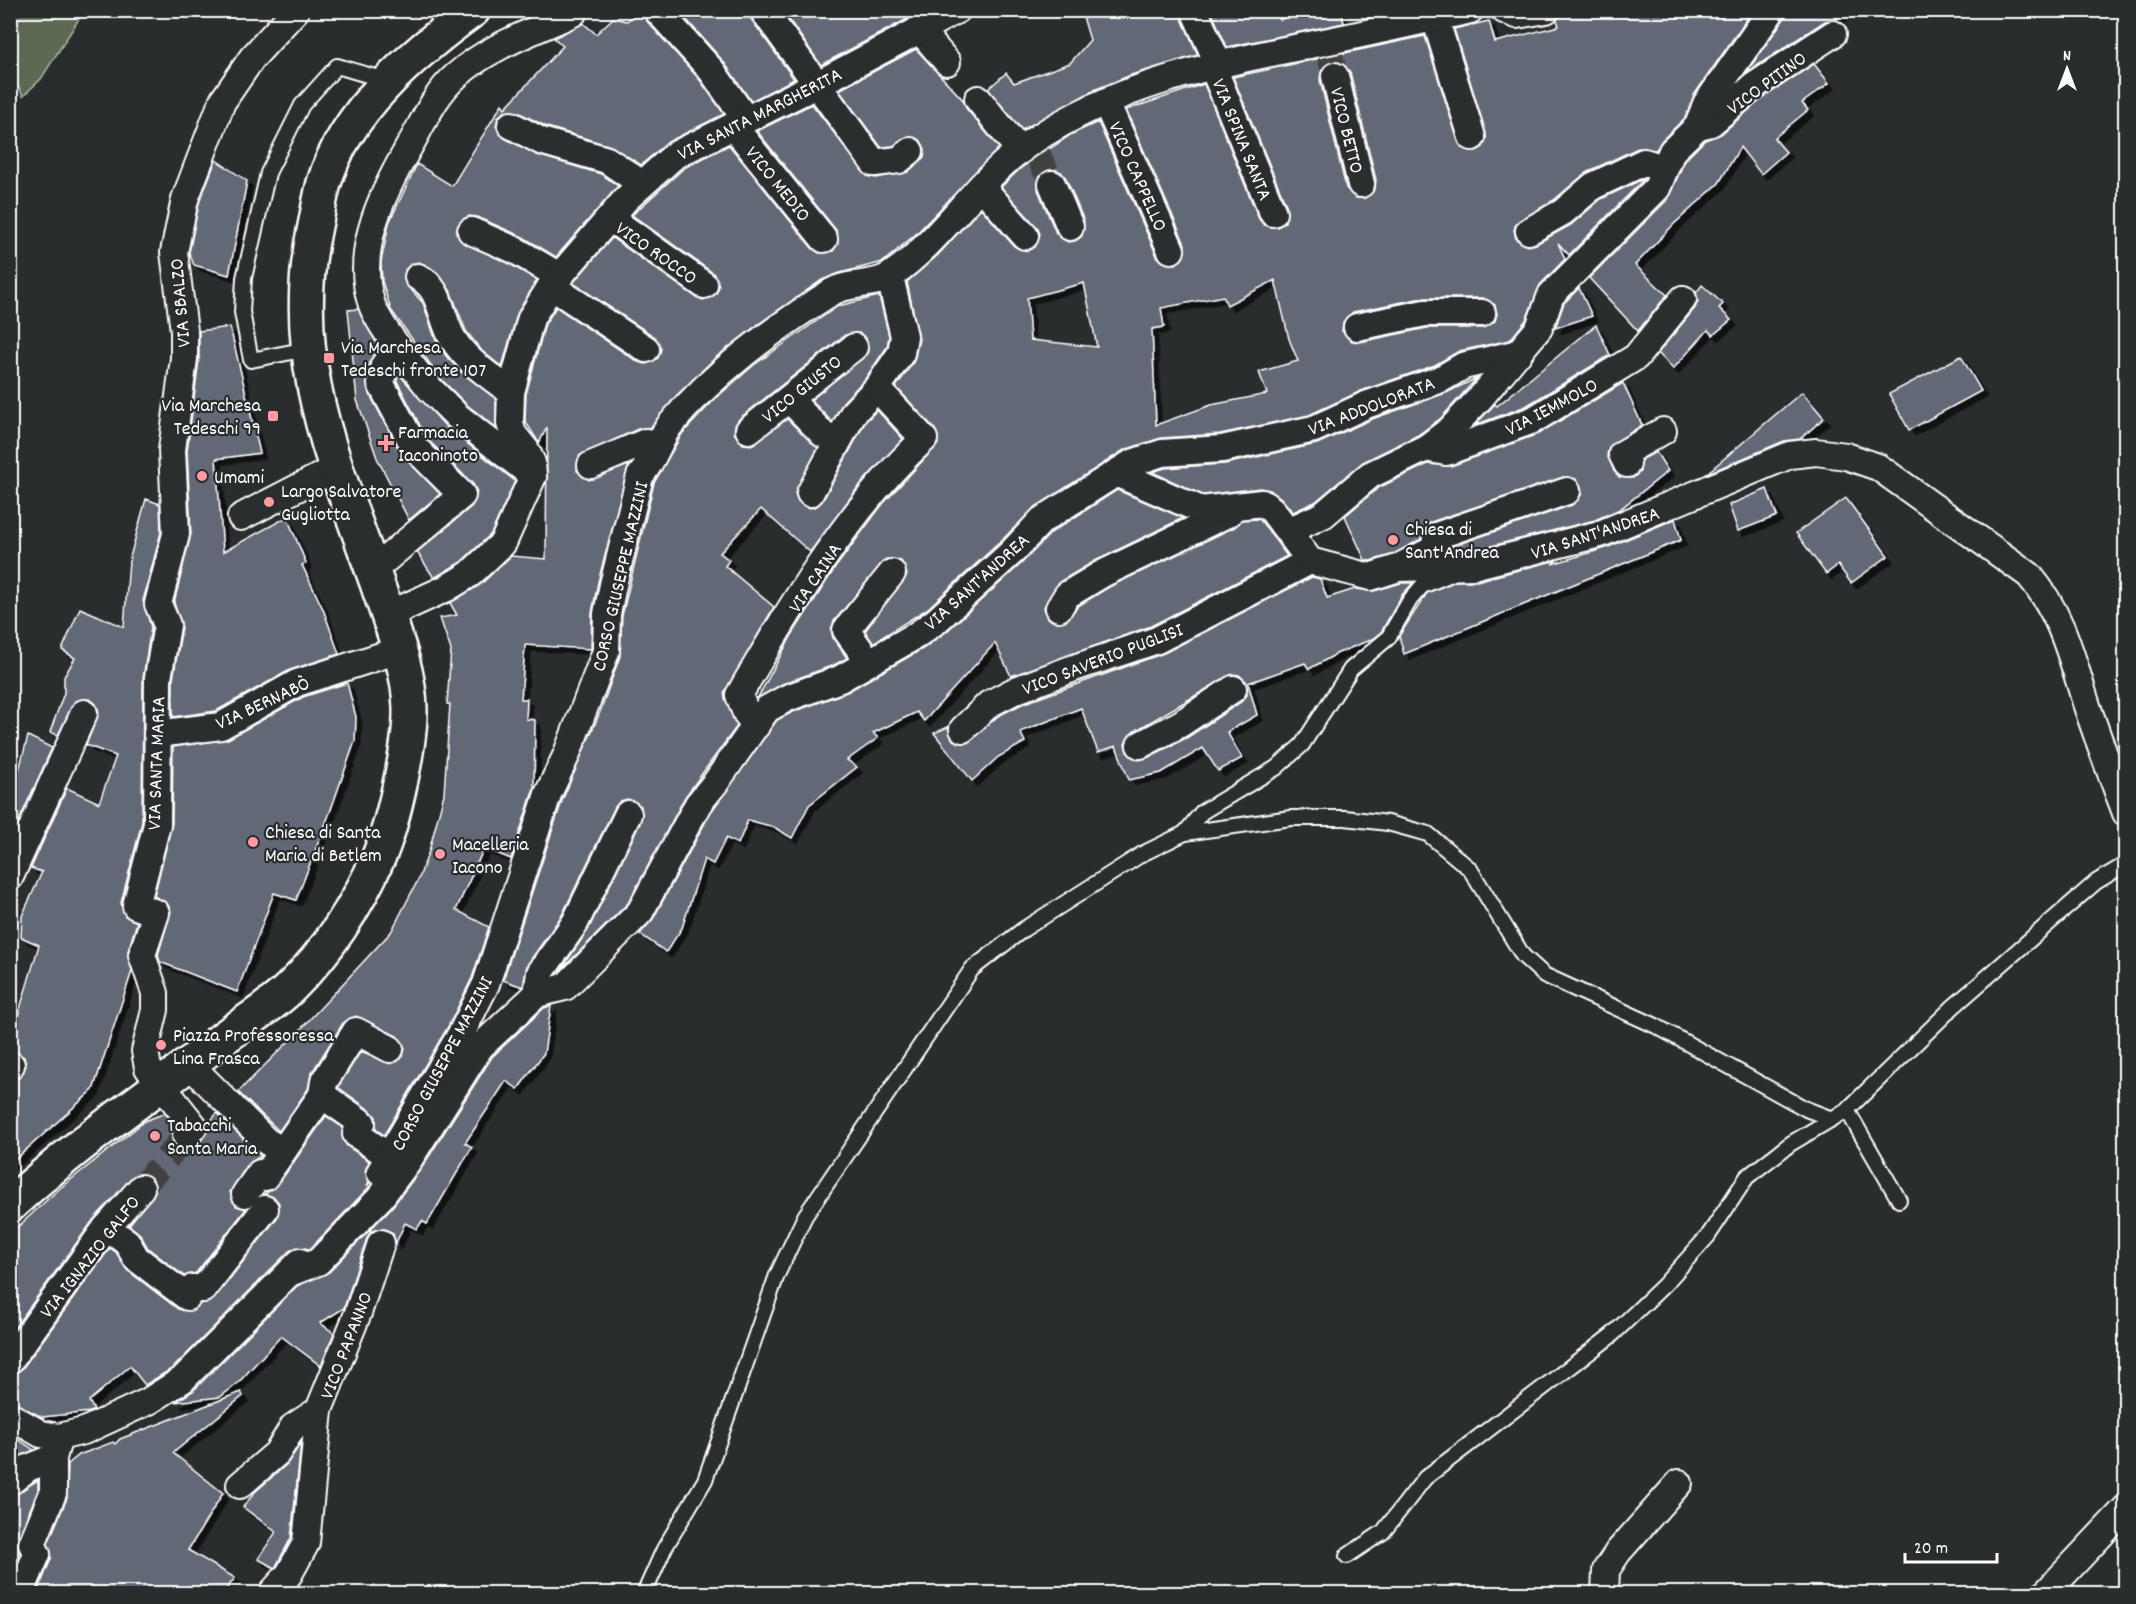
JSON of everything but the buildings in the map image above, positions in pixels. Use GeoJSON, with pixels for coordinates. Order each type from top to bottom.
{"type":"FeatureCollection","features":[{"type":"Feature","properties":{"kind":"street","name":"VIA SBALZO"},"geometry":{"type":"LineString","coordinates":[[167,625],[158,604],[176,534],[172,450],[184,358],[184,331],[174,252],[176,241],[185,199],[222,102],[252,58],[296,10]]}},
{"type":"Feature","properties":{"kind":"street","name":"VICO MEDIO"},"geometry":{"type":"LineString","coordinates":[[657,10],[712,71],[740,124],[824,239]]}},
{"type":"Feature","properties":{"kind":"street"},"geometry":{"type":"LineString","coordinates":[[763,10],[874,163],[899,160],[910,151]]}},
{"type":"Feature","properties":{"kind":"street","name":"VIA SANTA MARGHERITA"},"geometry":{"type":"LineString","coordinates":[[533,476],[532,463],[526,450],[513,434],[510,423],[511,392],[531,318],[555,281],[610,218],[642,184],[675,155],[816,85],[957,10]]}},
{"type":"Feature","properties":{"kind":"street","name":"CORSO GIUSEPPE MAZZINI"},"geometry":{"type":"LineString","coordinates":[[10,1482],[56,1447],[84,1431],[149,1401],[182,1380],[321,1242],[390,1157],[462,1032],[486,984],[548,794],[566,756],[606,651],[607,614],[640,476],[648,467],[669,427],[730,364],[832,291],[890,277],[944,227],[995,170],[1078,114],[1215,64],[1328,46],[1470,10]]}},
{"type":"Feature","properties":{"kind":"street"},"geometry":{"type":"LineString","coordinates":[[1504,10],[1517,15],[1546,10]]}},
{"type":"Feature","properties":{"kind":"street"},"geometry":{"type":"LineString","coordinates":[[1288,531],[1323,515],[1370,475],[1426,448],[1450,429],[1539,328],[1551,296],[1657,188],[1663,168],[1672,151],[1698,126],[1706,104],[1772,10]]}},
{"type":"Feature","properties":{"kind":"street"},"geometry":{"type":"LineString","coordinates":[[10,1205],[105,1127],[290,989],[343,924],[380,854],[402,772],[410,709],[399,650],[336,468],[313,391],[307,349],[305,296],[308,258],[324,184],[342,143],[366,107],[390,81],[473,11]]}},
{"type":"Feature","properties":{"kind":"street"},"geometry":{"type":"LineString","coordinates":[[1195,11],[1215,64]]}},
{"type":"Feature","properties":{"kind":"street"},"geometry":{"type":"LineString","coordinates":[[388,615],[447,588],[470,574],[503,543],[533,476],[457,416],[430,389],[401,352],[372,305],[367,278],[368,248],[374,217],[401,160],[435,99],[456,75],[477,59],[573,13]]}},
{"type":"Feature","properties":{"kind":"street"},"geometry":{"type":"LineString","coordinates":[[1435,18],[1472,137]]}},
{"type":"Feature","properties":{"kind":"street"},"geometry":{"type":"LineString","coordinates":[[920,29],[946,62]]}},
{"type":"Feature","properties":{"kind":"street","name":"VICO PITINO"},"geometry":{"type":"LineString","coordinates":[[1698,126],[1711,123],[1754,86],[1833,34]]}},
{"type":"Feature","properties":{"kind":"street","name":"VIA SPINA SANTA"},"geometry":{"type":"LineString","coordinates":[[1215,64],[1273,213]]}},
{"type":"Feature","properties":{"kind":"street","name":"VICO BETTO"},"geometry":{"type":"LineString","coordinates":[[1335,75],[1361,184]]}},
{"type":"Feature","properties":{"kind":"street"},"geometry":{"type":"LineString","coordinates":[[978,99],[1029,147]]}},
{"type":"Feature","properties":{"kind":"street","name":"VICO CAPPELLO"},"geometry":{"type":"LineString","coordinates":[[1106,102],[1171,250]]}},
{"type":"Feature","properties":{"kind":"street"},"geometry":{"type":"LineString","coordinates":[[511,125],[541,141],[607,160],[642,184]]}},
{"type":"Feature","properties":{"kind":"street"},"geometry":{"type":"LineString","coordinates":[[1529,231],[1563,212],[1593,186],[1644,162],[1663,168]]}},
{"type":"Feature","properties":{"kind":"street"},"geometry":{"type":"LineString","coordinates":[[1052,184],[1070,227]]}},
{"type":"Feature","properties":{"kind":"street"},"geometry":{"type":"LineString","coordinates":[[981,186],[1025,236]]}},
{"type":"Feature","properties":{"kind":"street","name":"VICO ROCCO"},"geometry":{"type":"LineString","coordinates":[[610,218],[704,285]]}},
{"type":"Feature","properties":{"kind":"street"},"geometry":{"type":"LineString","coordinates":[[471,231],[515,250],[645,349]]}},
{"type":"Feature","properties":{"kind":"street"},"geometry":{"type":"LineString","coordinates":[[417,277],[428,282],[441,306],[452,338],[464,352],[511,392]]}},
{"type":"Feature","properties":{"kind":"street"},"geometry":{"type":"LineString","coordinates":[[810,493],[854,412],[877,388],[901,353],[904,336],[890,277]]}},
{"type":"Feature","properties":{"kind":"street","name":"VIA IEMMOLO"},"geometry":{"type":"LineString","coordinates":[[1426,448],[1446,452],[1533,420],[1636,357],[1683,298]]}},
{"type":"Feature","properties":{"kind":"street"},"geometry":{"type":"LineString","coordinates":[[1357,327],[1425,313],[1482,313]]}},
{"type":"Feature","properties":{"kind":"street","name":"VICO GIUSTO"},"geometry":{"type":"LineString","coordinates":[[749,430],[854,346]]}},
{"type":"Feature","properties":{"kind":"street"},"geometry":{"type":"LineString","coordinates":[[372,571],[462,495],[416,448],[381,384],[384,365],[401,352]]}},
{"type":"Feature","properties":{"kind":"street","name":"VIA ADDOLORATA"},"geometry":{"type":"LineString","coordinates":[[1116,472],[1132,463],[1162,453],[1222,449],[1314,429],[1366,405],[1442,379],[1463,366],[1519,353]]}},
{"type":"Feature","properties":{"kind":"street","name":"VIA CAINA"},"geometry":{"type":"LineString","coordinates":[[756,726],[746,713],[739,695],[769,643],[851,522],[898,463],[924,439],[877,388]]}},
{"type":"Feature","properties":{"kind":"street"},"geometry":{"type":"LineString","coordinates":[[789,399],[823,434]]}},
{"type":"Feature","properties":{"kind":"street"},"geometry":{"type":"LineString","coordinates":[[1627,464],[1622,454],[1662,431]]}},
{"type":"Feature","properties":{"kind":"street"},"geometry":{"type":"LineString","coordinates":[[591,465],[646,442]]}},
{"type":"Feature","properties":{"kind":"street","name":"VIA SANT'ANDREA"},"geometry":{"type":"LineString","coordinates":[[1310,561],[1370,577],[1398,568],[1473,566],[1600,534],[1790,455],[1816,452],[1846,456],[1878,467],[2029,575],[2045,593],[2066,635],[2088,708],[2126,813]]}},
{"type":"Feature","properties":{"kind":"street"},"geometry":{"type":"LineString","coordinates":[[241,517],[336,468]]}},
{"type":"Feature","properties":{"kind":"street"},"geometry":{"type":"LineString","coordinates":[[1116,472],[1201,510],[1262,503],[1272,510],[1310,561]]}},
{"type":"Feature","properties":{"kind":"street","name":"VIA SANT'ANDREA"},"geometry":{"type":"LineString","coordinates":[[289,1273],[318,1262],[371,1208],[408,1161],[480,1047],[537,994],[565,987],[640,912],[698,804],[767,709],[787,698],[840,679],[936,621],[1012,552],[1042,519],[1116,472]]}},
{"type":"Feature","properties":{"kind":"street"},"geometry":{"type":"LineString","coordinates":[[1398,568],[1423,553],[1435,549],[1436,536],[1567,491]]}},
{"type":"Feature","properties":{"kind":"street"},"geometry":{"type":"LineString","coordinates":[[1059,608],[1067,595],[1102,574],[1243,506]]}},
{"type":"Feature","properties":{"kind":"street","name":"VICO SAVERIO PUGLISI"},"geometry":{"type":"LineString","coordinates":[[963,729],[989,704],[1016,690],[1157,640],[1310,561]]}},
{"type":"Feature","properties":{"kind":"street"},"geometry":{"type":"LineString","coordinates":[[869,662],[846,630],[892,573]]}},
{"type":"Feature","properties":{"kind":"street","name":"VIA SANTA MARIA"},"geometry":{"type":"LineString","coordinates":[[160,1085],[148,1068],[145,1051],[155,1010],[155,993],[141,955],[156,914],[136,906],[157,824],[158,678],[167,625]]}},
{"type":"Feature","properties":{"kind":"street","name":"VIA BERNABÒ"},"geometry":{"type":"LineString","coordinates":[[157,734],[221,726],[297,683],[399,650]]}},
{"type":"Feature","properties":{"kind":"street"},"geometry":{"type":"LineString","coordinates":[[1140,745],[1180,724],[1233,689]]}},
{"type":"Feature","properties":{"kind":"street"},"geometry":{"type":"LineString","coordinates":[[10,877],[84,713]]}},
{"type":"Feature","properties":{"kind":"street"},"geometry":{"type":"LineString","coordinates":[[537,994],[540,973],[574,923],[628,814]]}},
{"type":"Feature","properties":{"kind":"street"},"geometry":{"type":"LineString","coordinates":[[106,1228],[127,1242],[136,1258],[187,1297],[193,1288],[203,1289],[255,1202],[260,1173],[265,1177],[322,1095],[324,1082],[356,1031],[390,1049]]}},
{"type":"Feature","properties":{"kind":"street"},"geometry":{"type":"LineString","coordinates":[[189,1064],[266,1141],[283,1151]]}},
{"type":"Feature","properties":{"kind":"street"},"geometry":{"type":"LineString","coordinates":[[160,1085],[194,1126],[186,1136]]}},
{"type":"Feature","properties":{"kind":"street"},"geometry":{"type":"LineString","coordinates":[[322,1095],[362,1123],[356,1134],[390,1157]]}},
{"type":"Feature","properties":{"kind":"street","name":"VIA IGNAZIO GALFO"},"geometry":{"type":"LineString","coordinates":[[12,1354],[106,1228],[141,1188]]}},
{"type":"Feature","properties":{"kind":"street","name":"VICO PAPANNO"},"geometry":{"type":"LineString","coordinates":[[240,1485],[277,1453],[293,1427],[320,1410],[358,1313],[383,1237],[384,1221],[371,1208]]}},
{"type":"Feature","properties":{"kind":"street"},"geometry":{"type":"LineString","coordinates":[[271,1593],[289,1574],[306,1543],[320,1410]]}},
{"type":"Feature","properties":{"kind":"street"},"geometry":{"type":"LineString","coordinates":[[10,1416],[41,1434],[56,1447],[53,1493],[32,1544],[37,1554],[20,1593]]}},
{"type":"Feature","properties":{"kind":"street"},"geometry":{"type":"LineString","coordinates":[[1605,1593],[1606,1570],[1618,1552],[1678,1483]]}},
{"type":"Feature","properties":{"kind":"street"},"geometry":{"type":"LineString","coordinates":[[2045,1593],[2126,1508]]}},
{"type":"Feature","properties":{"kind":"lane"},"geometry":{"type":"LineString","coordinates":[[307,349],[251,360],[242,312],[243,289],[254,225],[268,173],[302,105],[337,66],[390,81]]}},
{"type":"Feature","properties":{"kind":"lane"},"geometry":{"type":"LineString","coordinates":[[1185,833],[1202,812],[1276,768],[1302,745],[1351,669],[1388,638],[1410,600],[1422,586],[1473,566]]}},
{"type":"Feature","properties":{"kind":"lane"},"geometry":{"type":"LineString","coordinates":[[644,1593],[664,1549],[705,1480],[777,1275],[805,1216],[847,1149],[955,998],[972,969],[1024,929],[1142,854],[1185,833],[1291,818],[1345,818],[1388,823],[1428,834],[1470,869],[1523,956],[1544,975],[1656,1026],[1806,1109],[1832,1119]]}},
{"type":"Feature","properties":{"kind":"lane"},"geometry":{"type":"LineString","coordinates":[[1347,1556],[1383,1532],[1425,1478],[1612,1335],[1664,1285],[1708,1236],[1747,1177],[1790,1144],[1847,1110],[1953,1007],[2096,882],[2126,864]]}},
{"type":"Feature","properties":{"kind":"lane"},"geometry":{"type":"LineString","coordinates":[[1847,1110],[1899,1200]]}},
{"type":"Feature","properties":{"kind":"green space"},"geometry":{"type":"Polygon","coordinates":[[[11,10],[84,11],[41,79],[23,96],[11,70],[11,10]]]}},
{"type":"Feature","properties":{"kind":"tunnel"},"geometry":{"type":"LineString","coordinates":[[1329,51],[1335,76]]}},
{"type":"Feature","properties":{"kind":"tunnel"},"geometry":{"type":"LineString","coordinates":[[1035,149],[1052,184]]}},
{"type":"Feature","properties":{"kind":"tunnel"},"geometry":{"type":"LineString","coordinates":[[141,1188],[186,1136]]}},
{"type":"Feature","properties":{"kind":"place","name":"Via Marchesa Tedeschi fronte 107"},"geometry":{"type":"Point","coordinates":[329,358]}},
{"type":"Feature","properties":{"kind":"place","name":"Via Marchesa Tedeschi 99"},"geometry":{"type":"Point","coordinates":[273,416]}},
{"type":"Feature","properties":{"kind":"place","name":"Farmacia Iaconinoto"},"geometry":{"type":"Point","coordinates":[386,443]}},
{"type":"Feature","properties":{"kind":"place","name":"Umami"},"geometry":{"type":"Point","coordinates":[202,476]}},
{"type":"Feature","properties":{"kind":"place","name":"Largo Salvatore Gugliotta"},"geometry":{"type":"Point","coordinates":[269,502]}},
{"type":"Feature","properties":{"kind":"place","name":"Chiesa di Sant'Andrea"},"geometry":{"type":"Point","coordinates":[1393,540]}},
{"type":"Feature","properties":{"kind":"place","name":"Chiesa di Santa Maria di Betlem"},"geometry":{"type":"Point","coordinates":[253,842]}},
{"type":"Feature","properties":{"kind":"place","name":"Macelleria Iacono"},"geometry":{"type":"Point","coordinates":[440,854]}},
{"type":"Feature","properties":{"kind":"place","name":"Piazza Professoressa Lina Frasca"},"geometry":{"type":"Point","coordinates":[161,1045]}},
{"type":"Feature","properties":{"kind":"place","name":"Tabacchi Santa Maria"},"geometry":{"type":"Point","coordinates":[155,1136]}}]}
